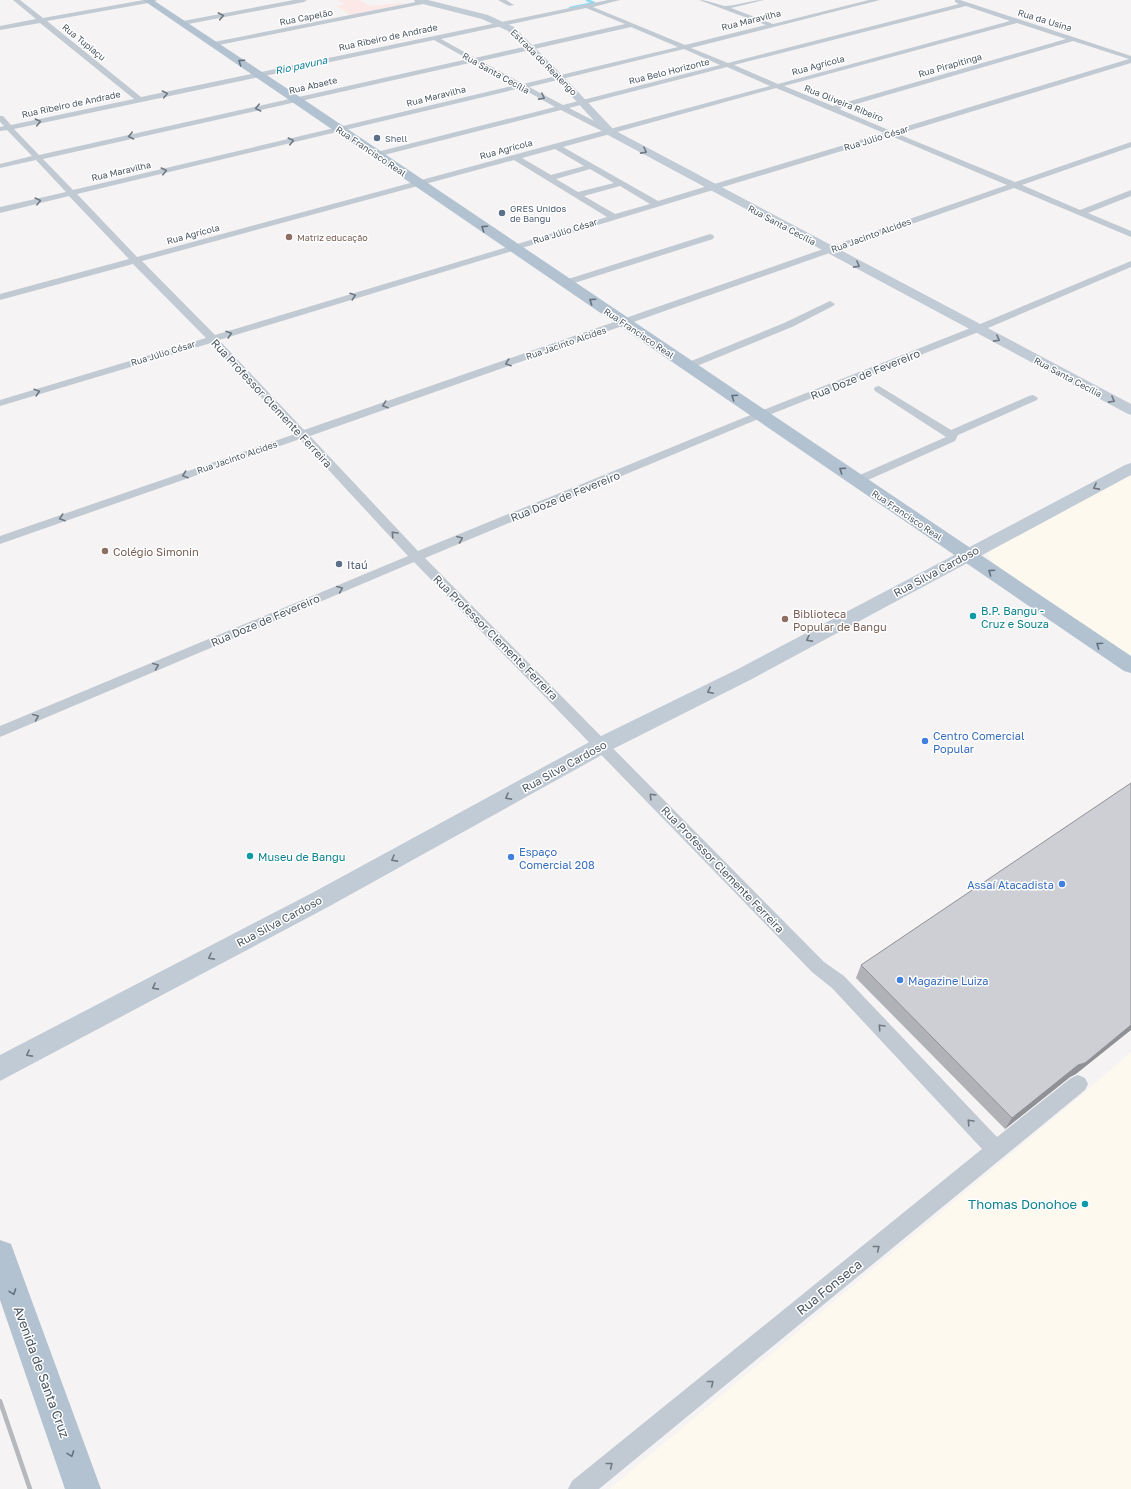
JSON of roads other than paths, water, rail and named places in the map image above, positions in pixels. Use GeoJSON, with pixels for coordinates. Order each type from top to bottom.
{"type":"FeatureCollection","features":[{"type":"Feature","properties":{"kind":"main road","name":"Rua Francisco Real"},"geometry":{"type":"LineString","coordinates":[[150,0],[376,155],[1131,666]]}},
{"type":"Feature","properties":{"kind":"main road","name":"Avenida de Santa Cruz"},"geometry":{"type":"LineString","coordinates":[[0,1255],[83,1489]]}},
{"type":"Feature","properties":{"kind":"street","name":"Rua Tupiaçu"},"geometry":{"type":"LineString","coordinates":[[16,0],[140,99]]}},
{"type":"Feature","properties":{"kind":"street"},"geometry":{"type":"LineString","coordinates":[[0,28],[150,0]]}},
{"type":"Feature","properties":{"kind":"street"},"geometry":{"type":"LineString","coordinates":[[183,23],[304,0]]}},
{"type":"Feature","properties":{"kind":"street"},"geometry":{"type":"LineString","coordinates":[[501,0],[511,5]]}},
{"type":"Feature","properties":{"kind":"street","name":"Rua Ribeiro de Andrade"},"geometry":{"type":"LineString","coordinates":[[6,127],[617,0]]}},
{"type":"Feature","properties":{"kind":"street"},"geometry":{"type":"LineString","coordinates":[[702,0],[771,25]]}},
{"type":"Feature","properties":{"kind":"street"},"geometry":{"type":"LineString","coordinates":[[725,8],[761,0]]}},
{"type":"Feature","properties":{"kind":"street","name":"Rua Maravilha"},"geometry":{"type":"LineString","coordinates":[[0,210],[340,130],[877,0]]}},
{"type":"Feature","properties":{"kind":"street","name":"Rua da Usina"},"geometry":{"type":"LineString","coordinates":[[953,0],[1073,39],[1131,60]]}},
{"type":"Feature","properties":{"kind":"street","name":"Estrada do Realengo"},"geometry":{"type":"LineString","coordinates":[[422,1],[477,14],[502,24],[518,35],[610,132]]}},
{"type":"Feature","properties":{"kind":"street","name":"Rua Capelão"},"geometry":{"type":"LineString","coordinates":[[214,44],[422,1]]}},
{"type":"Feature","properties":{"kind":"street","name":"Rua Oliveira Ribeiro"},"geometry":{"type":"LineString","coordinates":[[577,2],[1131,234]]}},
{"type":"Feature","properties":{"kind":"street","name":"Rua Belo Horizonte"},"geometry":{"type":"LineString","coordinates":[[376,155],[966,4]]}},
{"type":"Feature","properties":{"kind":"street","name":"Rua Agrícola"},"geometry":{"type":"LineString","coordinates":[[0,297],[778,87],[1016,21]]}},
{"type":"Feature","properties":{"kind":"street","name":"Rua Abaete"},"geometry":{"type":"LineString","coordinates":[[0,166],[632,25]]}},
{"type":"Feature","properties":{"kind":"street","name":"Rua Santa Cecília"},"geometry":{"type":"LineString","coordinates":[[434,38],[561,108],[610,132],[1131,410]]}},
{"type":"Feature","properties":{"kind":"street","name":"Rua Pirapitinga"},"geometry":{"type":"LineString","coordinates":[[832,109],[1073,39]]}},
{"type":"Feature","properties":{"kind":"street","name":"Rua Júlio César"},"geometry":{"type":"LineString","coordinates":[[0,403],[1131,60]]}},
{"type":"Feature","properties":{"kind":"street","name":"Rua Professor Clemente Ferreira"},"geometry":{"type":"LineString","coordinates":[[0,118],[6,127],[134,260],[212,338],[416,557],[818,967],[838,982],[997,1150]]}},
{"type":"Feature","properties":{"kind":"street","name":"Rua Jacinto Alcides"},"geometry":{"type":"LineString","coordinates":[[0,540],[301,434],[624,323],[1013,184],[1131,144]]}},
{"type":"Feature","properties":{"kind":"street"},"geometry":{"type":"LineString","coordinates":[[556,146],[657,204]]}},
{"type":"Feature","properties":{"kind":"street"},"geometry":{"type":"LineString","coordinates":[[515,157],[614,217]]}},
{"type":"Feature","properties":{"kind":"street"},"geometry":{"type":"LineString","coordinates":[[550,178],[592,166]]}},
{"type":"Feature","properties":{"kind":"street"},"geometry":{"type":"LineString","coordinates":[[578,195],[622,183]]}},
{"type":"Feature","properties":{"kind":"street"},"geometry":{"type":"LineString","coordinates":[[1079,213],[1131,193]]}},
{"type":"Feature","properties":{"kind":"street"},"geometry":{"type":"LineString","coordinates":[[565,283],[710,237]]}},
{"type":"Feature","properties":{"kind":"street","name":"Rua Doze de Fevereiro"},"geometry":{"type":"LineString","coordinates":[[0,732],[416,557],[760,415],[977,329],[1131,264]]}},
{"type":"Feature","properties":{"kind":"street"},"geometry":{"type":"LineString","coordinates":[[688,366],[788,325],[830,304]]}},
{"type":"Feature","properties":{"kind":"street"},"geometry":{"type":"LineString","coordinates":[[879,389],[951,434]]}},
{"type":"Feature","properties":{"kind":"street"},"geometry":{"type":"LineString","coordinates":[[951,434],[1033,398]]}},
{"type":"Feature","properties":{"kind":"street"},"geometry":{"type":"LineString","coordinates":[[857,481],[951,439],[953,436],[951,434]]}},
{"type":"Feature","properties":{"kind":"street","name":"Rua Silva Cardoso"},"geometry":{"type":"LineString","coordinates":[[0,1069],[320,900],[602,745],[745,674],[1131,468]]}},
{"type":"Feature","properties":{"kind":"street","name":"Rua Fonseca"},"geometry":{"type":"LineString","coordinates":[[580,1489],[1078,1084]]}},
{"type":"Feature","properties":{"kind":"waterway","name":"Rio pavuna"},"geometry":{"type":"LineString","coordinates":[[570,8],[594,3],[587,0]]}},
{"type":"Feature","properties":{"kind":"railway"},"geometry":{"type":"LineString","coordinates":[[0,1401],[30,1489]]}},
{"type":"Feature","properties":{"kind":"place","name":"Shell"},"geometry":{"type":"Point","coordinates":[377,138]}},
{"type":"Feature","properties":{"kind":"place","name":"GRES Unidos de Bangu"},"geometry":{"type":"Point","coordinates":[502,213]}},
{"type":"Feature","properties":{"kind":"place","name":"Matriz educação"},"geometry":{"type":"Point","coordinates":[289,237]}},
{"type":"Feature","properties":{"kind":"place","name":"Colégio Simonin"},"geometry":{"type":"Point","coordinates":[105,551]}},
{"type":"Feature","properties":{"kind":"place","name":"Itaú"},"geometry":{"type":"Point","coordinates":[339,564]}},
{"type":"Feature","properties":{"kind":"place","name":"B.P. Bangu - Cruz e Souza"},"geometry":{"type":"Point","coordinates":[973,616]}},
{"type":"Feature","properties":{"kind":"place","name":"Biblioteca Popular de Bangu"},"geometry":{"type":"Point","coordinates":[785,619]}},
{"type":"Feature","properties":{"kind":"place","name":"Centro Comercial Popular"},"geometry":{"type":"Point","coordinates":[925,741]}},
{"type":"Feature","properties":{"kind":"place","name":"Museu de Bangu"},"geometry":{"type":"Point","coordinates":[250,856]}},
{"type":"Feature","properties":{"kind":"place","name":"Espaço Comercial 208"},"geometry":{"type":"Point","coordinates":[511,857]}},
{"type":"Feature","properties":{"kind":"place","name":"Assaí Atacadista"},"geometry":{"type":"Point","coordinates":[1062,884]}},
{"type":"Feature","properties":{"kind":"place","name":"Magazine Luiza"},"geometry":{"type":"Point","coordinates":[900,980]}},
{"type":"Feature","properties":{"kind":"place","name":"Thomas Donohoe"},"geometry":{"type":"Point","coordinates":[1085,1204]}}]}
